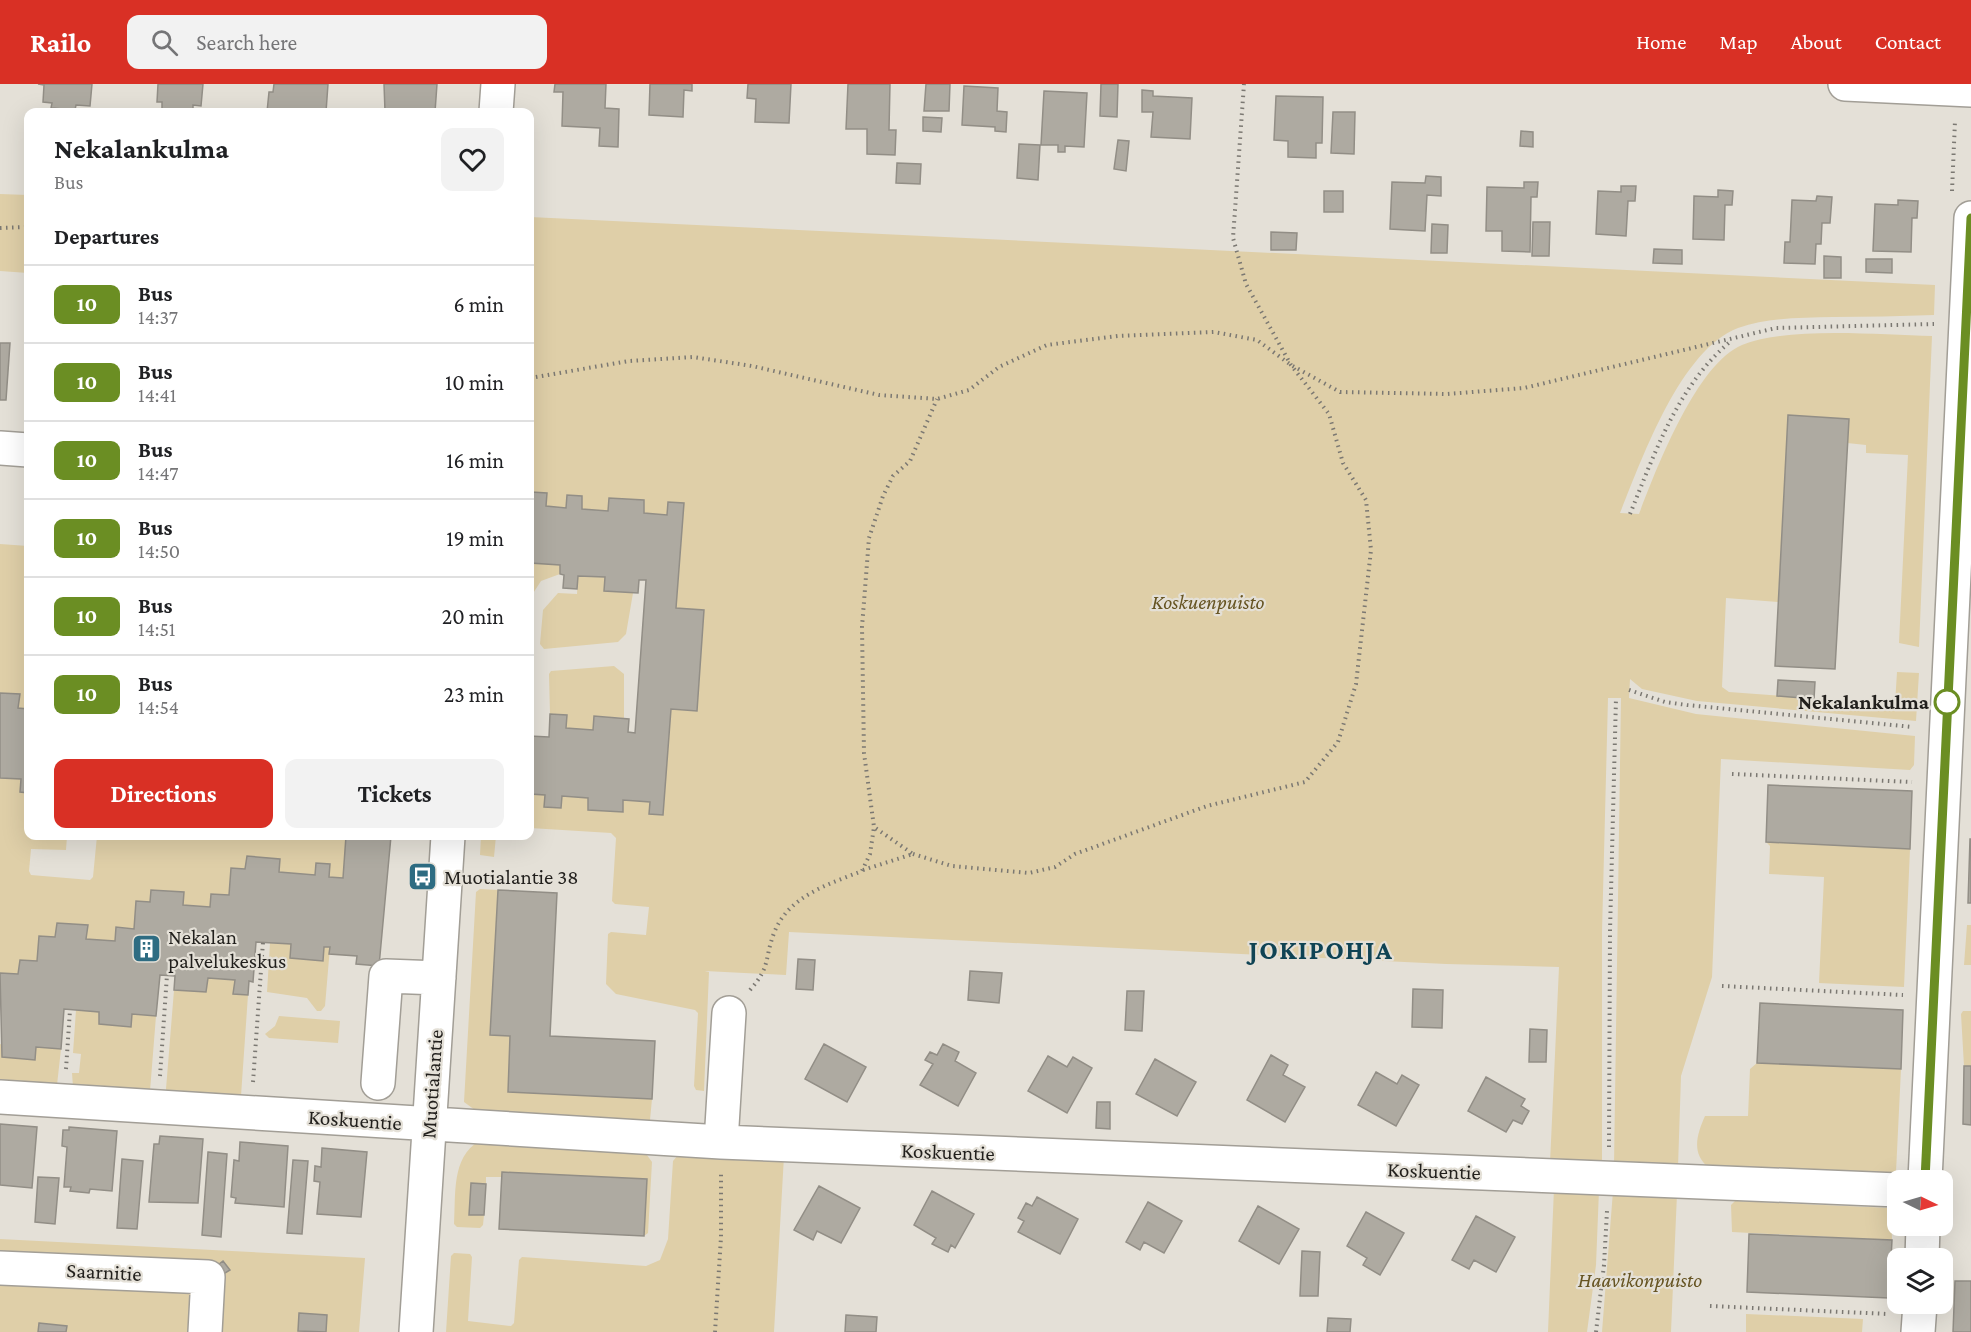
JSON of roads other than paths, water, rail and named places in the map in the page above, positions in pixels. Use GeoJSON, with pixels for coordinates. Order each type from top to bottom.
{"type":"FeatureCollection","features":[{"type":"Feature","properties":{"kind":"street"},"geometry":{"type":"LineString","coordinates":[[496,108],[498,84]]}},
{"type":"Feature","properties":{"kind":"street"},"geometry":{"type":"LineString","coordinates":[[1845,84],[1971,90]]}},
{"type":"Feature","properties":{"kind":"street"},"geometry":{"type":"LineString","coordinates":[[1925,1170],[1954,542],[1966,474],[1971,218]]}},
{"type":"Feature","properties":{"kind":"street"},"geometry":{"type":"LineString","coordinates":[[0,448],[24,450]]}},
{"type":"Feature","properties":{"kind":"street","name":"Muotialantie"},"geometry":{"type":"LineString","coordinates":[[416,1332],[448,840]]}},
{"type":"Feature","properties":{"kind":"street"},"geometry":{"type":"LineString","coordinates":[[378,1083],[386,976],[439,978]]}},
{"type":"Feature","properties":{"kind":"street"},"geometry":{"type":"LineString","coordinates":[[721,1142],[729,1013]]}},
{"type":"Feature","properties":{"kind":"street","name":"Koskuentie"},"geometry":{"type":"LineString","coordinates":[[0,1097],[721,1142],[1887,1190]]}},
{"type":"Feature","properties":{"kind":"street","name":"Saarnitie"},"geometry":{"type":"LineString","coordinates":[[0,1268],[208,1277],[205,1332]]}},
{"type":"Feature","properties":{"kind":"place","name":"Nekalankulma"},"geometry":{"type":"Point","coordinates":[1947,702]}},
{"type":"Feature","properties":{"kind":"place","name":"Muotialantie 38"},"geometry":{"type":"Point","coordinates":[423,877]}},
{"type":"Feature","properties":{"kind":"place","name":"Nekalan palvelukeskus"},"geometry":{"type":"Point","coordinates":[147,949]}},
{"type":"Feature","properties":{"kind":"district","name":"JOKIPOHJA"},"geometry":{"type":"Point","coordinates":[1321,950]}},
{"type":"Feature","properties":{"kind":"park label","name":"Koskuenpuisto"},"geometry":{"type":"Point","coordinates":[1208,602]}},
{"type":"Feature","properties":{"kind":"park label","name":"Haavikonpuisto"},"geometry":{"type":"Point","coordinates":[1640,1280]}}]}
